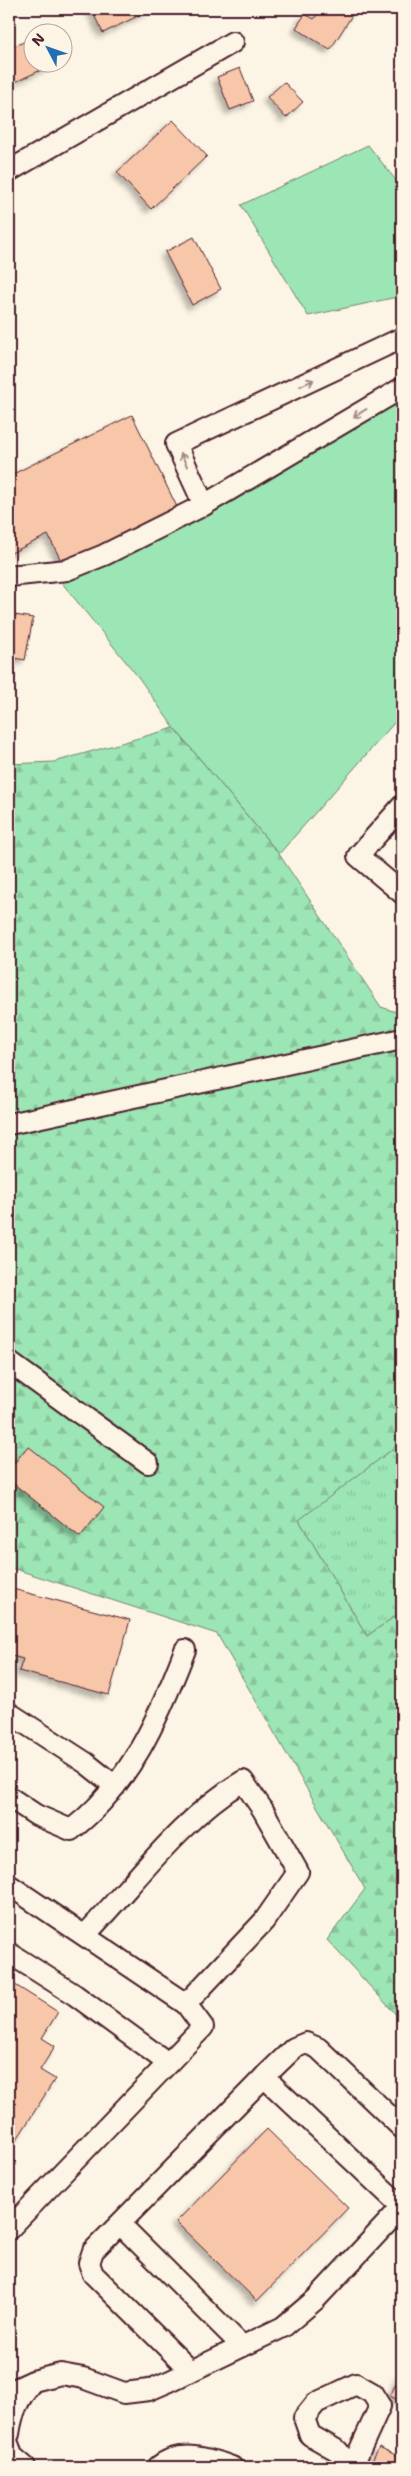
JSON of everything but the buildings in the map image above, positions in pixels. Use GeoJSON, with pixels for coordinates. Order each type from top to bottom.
{"type":"FeatureCollection","features":[{"type":"Feature","properties":{"kind":"lane"},"geometry":{"type":"LineString","coordinates":[[9,171],[233,42]]}},
{"type":"Feature","properties":{"kind":"lane"},"geometry":{"type":"LineString","coordinates":[[204,504],[176,444],[402,338]]}},
{"type":"Feature","properties":{"kind":"lane"},"geometry":{"type":"LineString","coordinates":[[9,576],[67,570],[104,555],[204,504],[402,388]]}},
{"type":"Feature","properties":{"kind":"lane"},"geometry":{"type":"LineString","coordinates":[[402,806],[358,856],[402,893]]}},
{"type":"Feature","properties":{"kind":"lane"},"geometry":{"type":"LineString","coordinates":[[9,1124],[402,1039]]}},
{"type":"Feature","properties":{"kind":"lane"},"geometry":{"type":"LineString","coordinates":[[9,1362],[148,1463]]}},
{"type":"Feature","properties":{"kind":"lane"},"geometry":{"type":"LineString","coordinates":[[9,1797],[36,1815],[71,1830],[93,1813],[138,1755],[154,1725],[185,1650]]}},
{"type":"Feature","properties":{"kind":"lane"},"geometry":{"type":"LineString","coordinates":[[9,1713],[86,1763],[115,1786]]}},
{"type":"Feature","properties":{"kind":"lane"},"geometry":{"type":"LineString","coordinates":[[85,1935],[193,1818],[225,1792],[244,1781],[263,1810],[298,1872],[264,1921],[186,2004]]}},
{"type":"Feature","properties":{"kind":"lane"},"geometry":{"type":"LineString","coordinates":[[9,1885],[186,2004],[202,2027],[9,2229]]}},
{"type":"Feature","properties":{"kind":"lane"},"geometry":{"type":"LineString","coordinates":[[9,1953],[75,1995],[168,2063]]}},
{"type":"Feature","properties":{"kind":"lane"},"geometry":{"type":"LineString","coordinates":[[190,2371],[93,2274],[89,2263],[93,2251],[264,2077],[294,2048],[306,2043],[318,2048],[402,2128]]}},
{"type":"Feature","properties":{"kind":"lane"},"geometry":{"type":"LineString","coordinates":[[9,2392],[33,2381],[61,2374],[83,2378],[124,2393],[149,2390],[190,2371],[283,2327],[316,2299],[402,2207],[264,2077]]}},
{"type":"Feature","properties":{"kind":"lane"},"geometry":{"type":"LineString","coordinates":[[120,2224],[242,2346]]}},
{"type":"Feature","properties":{"kind":"lane"},"geometry":{"type":"LineString","coordinates":[[9,2434],[12,2414],[21,2395],[33,2381]]}},
{"type":"Feature","properties":{"kind":"lane"},"geometry":{"type":"LineString","coordinates":[[9,2446],[12,2456],[25,2467]]}},
{"type":"Feature","properties":{"kind":"lane"},"geometry":{"type":"LineString","coordinates":[[158,2467],[185,2455],[210,2458],[232,2467]]}},
{"type":"Feature","properties":{"kind":"green space"},"geometry":{"type":"Polygon","coordinates":[[[368,145],[402,188],[402,296],[308,316],[241,205],[368,145]]]}},
{"type":"Feature","properties":{"kind":"green space"},"geometry":{"type":"Polygon","coordinates":[[[402,398],[402,714],[279,854],[174,728],[139,678],[62,583],[402,398]]]}},
{"type":"Feature","properties":{"kind":"green space"},"geometry":{"type":"Polygon","coordinates":[[[174,728],[279,854],[381,1007],[402,1014],[402,1442],[300,1521],[367,1636],[402,1611],[402,2021],[327,1940],[365,1889],[217,1634],[9,1567],[9,764],[54,762],[174,728]]]}},
{"type":"Feature","properties":{"kind":"green space"},"geometry":{"type":"Polygon","coordinates":[[[402,1442],[402,1611],[367,1636],[299,1520],[402,1442]]]}}]}
